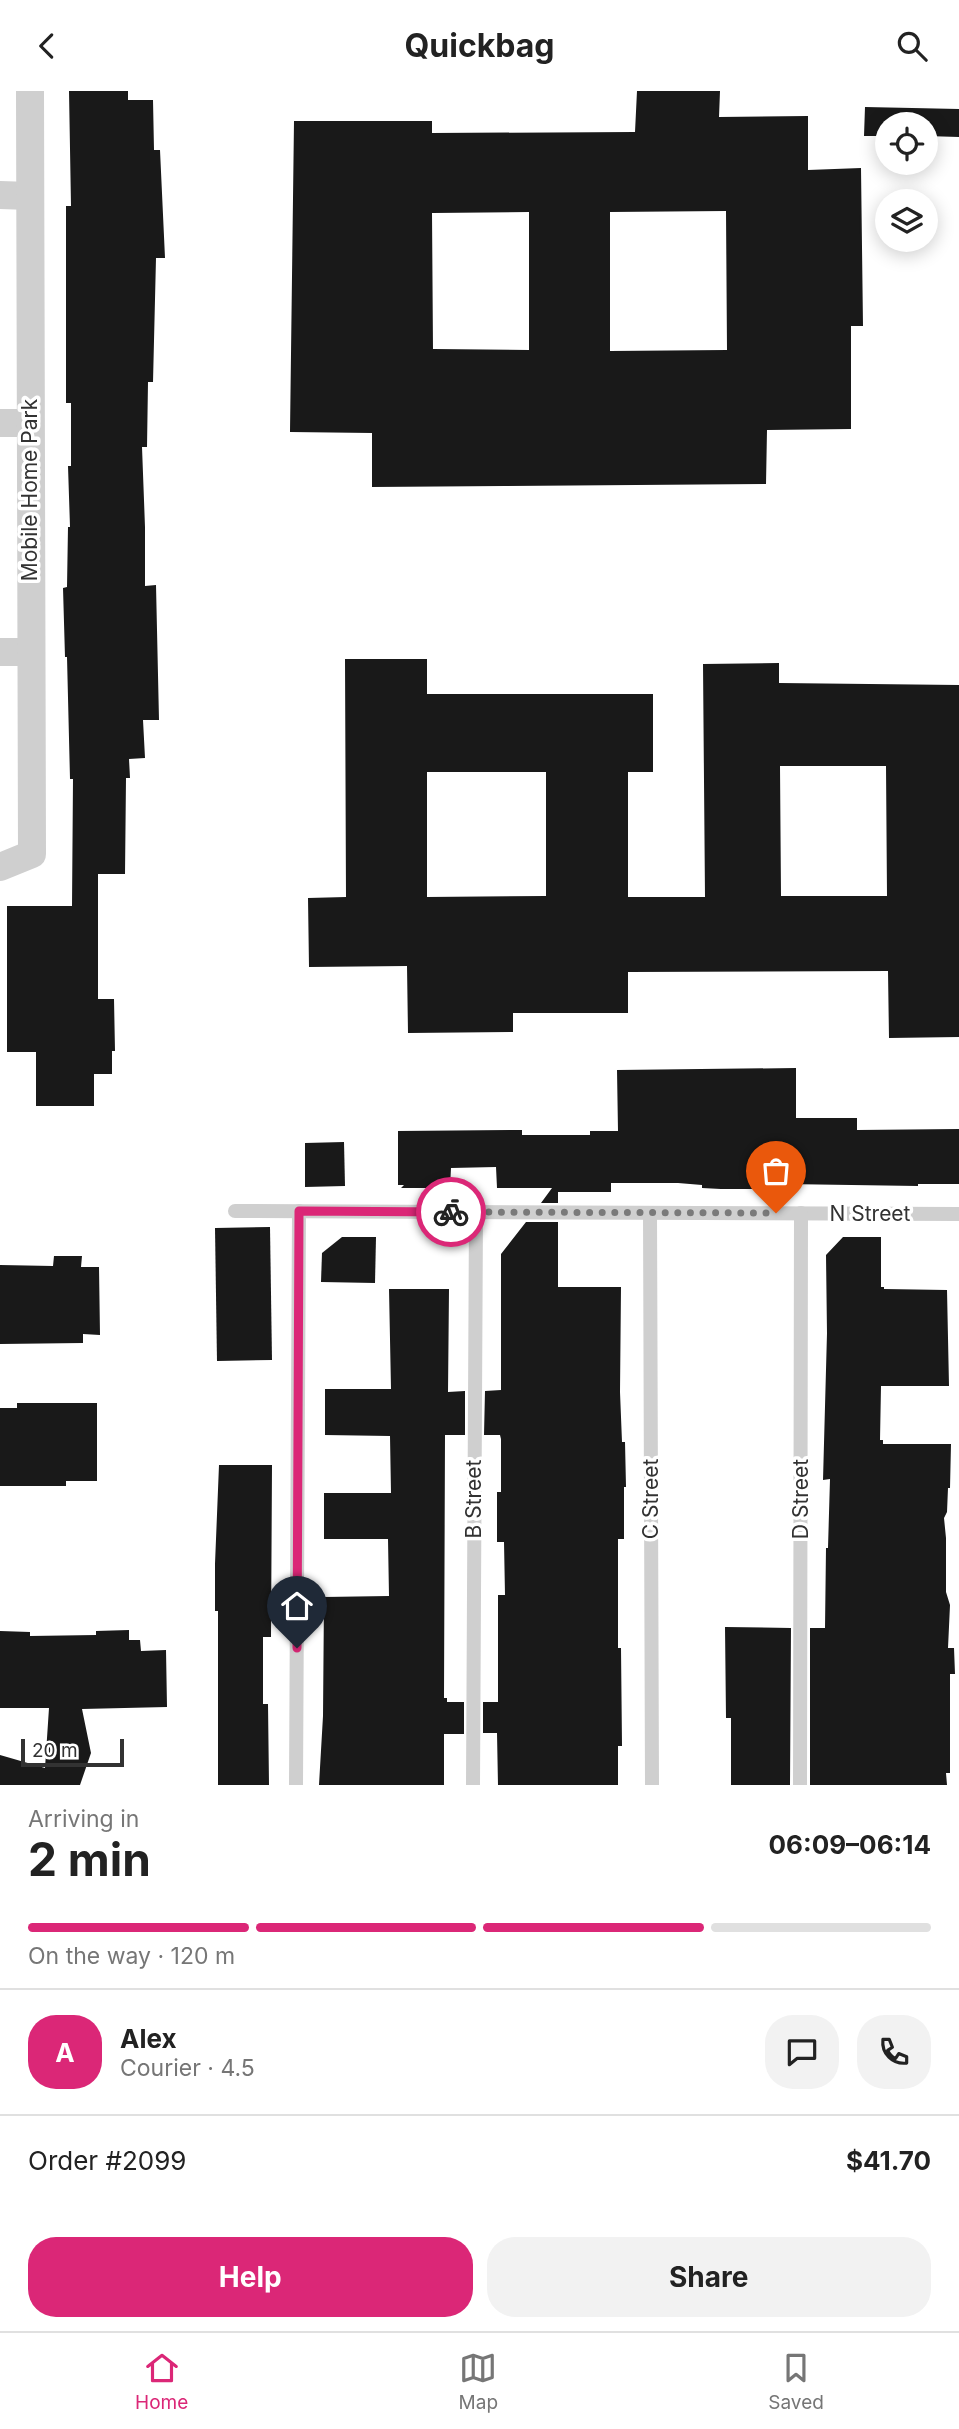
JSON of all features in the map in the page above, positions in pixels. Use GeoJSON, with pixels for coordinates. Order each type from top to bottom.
{"type":"FeatureCollection","features":[{"type":"Feature","properties":{"kind":"street","name":"Mobile Home Park"},"geometry":{"type":"LineString","coordinates":[[0,867],[32,854],[30,91]]}},
{"type":"Feature","properties":{"kind":"street"},"geometry":{"type":"LineString","coordinates":[[0,195],[30,196]]}},
{"type":"Feature","properties":{"kind":"street"},"geometry":{"type":"LineString","coordinates":[[0,423],[29,423]]}},
{"type":"Feature","properties":{"kind":"street"},"geometry":{"type":"LineString","coordinates":[[0,652],[31,652]]}},
{"type":"Feature","properties":{"kind":"lane","name":"N Street"},"geometry":{"type":"LineString","coordinates":[[234,1211],[959,1214]]}},
{"type":"Feature","properties":{"kind":"lane"},"geometry":{"type":"LineString","coordinates":[[296,1785],[299,1211]]}},
{"type":"Feature","properties":{"kind":"lane","name":"B Street"},"geometry":{"type":"LineString","coordinates":[[473,1785],[475,1212]]}},
{"type":"Feature","properties":{"kind":"lane","name":"C Street"},"geometry":{"type":"LineString","coordinates":[[650,1213],[652,1785]]}},
{"type":"Feature","properties":{"kind":"lane","name":"D Street"},"geometry":{"type":"LineString","coordinates":[[800,1785],[801,1213]]}},
{"type":"Feature","properties":{"kind":"building"},"geometry":{"type":"Polygon","coordinates":[[[69,91],[128,91],[128,100],[153,100],[154,150],[160,150],[165,258],[156,258],[153,382],[148,382],[147,447],[142,447],[145,586],[156,585],[159,720],[143,720],[145,758],[129,759],[130,778],[126,778],[125,874],[98,874],[98,999],[114,999],[115,1051],[112,1051],[112,1074],[94,1074],[94,1106],[36,1106],[36,1052],[7,1052],[7,906],[72,906],[73,779],[70,779],[63,588],[67,587],[70,527],[68,466],[71,466],[71,403],[66,403],[66,206],[71,206],[69,91]]]}},
{"type":"Feature","properties":{"kind":"building"},"geometry":{"type":"Polygon","coordinates":[[[637,91],[720,91],[719,117],[808,116],[808,170],[861,168],[863,326],[851,326],[851,429],[767,430],[766,484],[372,487],[372,433],[290,432],[294,121],[432,121],[432,133],[635,132],[637,91]],[[726,211],[610,212],[610,351],[727,350],[726,211]],[[529,212],[432,213],[433,349],[529,350],[529,212]]]}},
{"type":"Feature","properties":{"kind":"building"},"geometry":{"type":"Polygon","coordinates":[[[865,107],[959,109],[959,137],[938,136],[938,112],[875,112],[875,136],[864,136],[865,107]]]}},
{"type":"Feature","properties":{"kind":"building"},"geometry":{"type":"Polygon","coordinates":[[[345,659],[427,659],[427,694],[653,694],[653,772],[628,772],[628,897],[705,897],[703,664],[779,663],[779,683],[959,685],[959,1037],[889,1038],[888,971],[628,972],[628,1013],[513,1013],[513,1032],[408,1033],[407,966],[309,967],[308,898],[346,897],[345,659]],[[780,766],[781,896],[887,896],[886,766],[780,766]],[[427,772],[427,897],[546,896],[546,772],[427,772]]]}},
{"type":"Feature","properties":{"kind":"building"},"geometry":{"type":"Polygon","coordinates":[[[796,1068],[796,1118],[857,1118],[857,1130],[959,1129],[959,1184],[785,1184],[785,1189],[721,1189],[678,1183],[611,1183],[611,1192],[558,1192],[558,1203],[541,1203],[552,1188],[497,1188],[496,1167],[451,1168],[450,1188],[401,1188],[404,1185],[398,1185],[398,1131],[522,1130],[522,1135],[590,1135],[590,1131],[618,1131],[617,1070],[796,1068]]]}},
{"type":"Feature","properties":{"kind":"building"},"geometry":{"type":"Polygon","coordinates":[[[344,1142],[345,1186],[305,1187],[305,1143],[344,1142]]]}},
{"type":"Feature","properties":{"kind":"building"},"geometry":{"type":"Polygon","coordinates":[[[526,1222],[558,1222],[558,1287],[621,1287],[620,1392],[626,1487],[624,1539],[618,1539],[618,1648],[621,1648],[622,1746],[618,1746],[618,1785],[498,1785],[497,1733],[483,1733],[483,1702],[498,1702],[498,1595],[505,1595],[504,1542],[497,1542],[501,1439],[500,1435],[484,1435],[485,1391],[501,1390],[501,1254],[526,1222]]]}},
{"type":"Feature","properties":{"kind":"building"},"geometry":{"type":"Polygon","coordinates":[[[270,1227],[272,1360],[217,1361],[215,1228],[270,1227]]]}},
{"type":"Feature","properties":{"kind":"building"},"geometry":{"type":"Polygon","coordinates":[[[342,1237],[376,1237],[375,1283],[321,1282],[322,1253],[342,1237]]]}},
{"type":"Feature","properties":{"kind":"building"},"geometry":{"type":"Polygon","coordinates":[[[843,1237],[881,1237],[881,1287],[884,1289],[947,1290],[949,1386],[881,1386],[880,1440],[883,1440],[883,1444],[951,1444],[950,1488],[944,1518],[946,1592],[950,1605],[948,1648],[954,1648],[955,1674],[950,1674],[950,1773],[946,1773],[947,1785],[810,1785],[810,1628],[825,1628],[828,1548],[830,1479],[823,1480],[826,1255],[843,1237]]]}},
{"type":"Feature","properties":{"kind":"building"},"geometry":{"type":"Polygon","coordinates":[[[54,1256],[82,1256],[81,1267],[99,1267],[100,1335],[83,1334],[83,1343],[0,1344],[0,1265],[53,1266],[54,1256]]]}},
{"type":"Feature","properties":{"kind":"building"},"geometry":{"type":"Polygon","coordinates":[[[389,1289],[449,1289],[448,1392],[465,1391],[465,1435],[445,1435],[444,1698],[447,1698],[447,1702],[464,1702],[464,1734],[444,1734],[444,1785],[319,1785],[323,1716],[324,1597],[389,1596],[388,1539],[324,1539],[324,1493],[391,1493],[390,1436],[325,1435],[325,1389],[391,1389],[389,1289]]]}},
{"type":"Feature","properties":{"kind":"building"},"geometry":{"type":"Polygon","coordinates":[[[17,1403],[97,1403],[97,1481],[66,1481],[66,1486],[0,1486],[0,1408],[17,1408],[17,1403]]]}},
{"type":"Feature","properties":{"kind":"building"},"geometry":{"type":"Polygon","coordinates":[[[219,1465],[272,1465],[271,1637],[263,1637],[263,1704],[268,1704],[269,1785],[218,1785],[218,1611],[215,1611],[215,1564],[219,1465]]]}},
{"type":"Feature","properties":{"kind":"building"},"geometry":{"type":"Polygon","coordinates":[[[725,1627],[791,1628],[790,1785],[731,1785],[731,1718],[726,1718],[725,1627]]]}},
{"type":"Feature","properties":{"kind":"building"},"geometry":{"type":"Polygon","coordinates":[[[129,1630],[129,1640],[140,1640],[141,1651],[166,1650],[167,1707],[82,1709],[91,1753],[80,1785],[0,1785],[0,1755],[45,1768],[49,1708],[0,1708],[0,1631],[30,1632],[30,1636],[96,1635],[96,1631],[129,1630]]]}},
{"type":"Feature","properties":{"kind":"way so far"},"geometry":{"type":"LineString","coordinates":[[451,1212],[776,1213]]}},
{"type":"Feature","properties":{"kind":"route"},"geometry":{"type":"LineString","coordinates":[[297,1648],[299,1211],[451,1212]]}}]}
